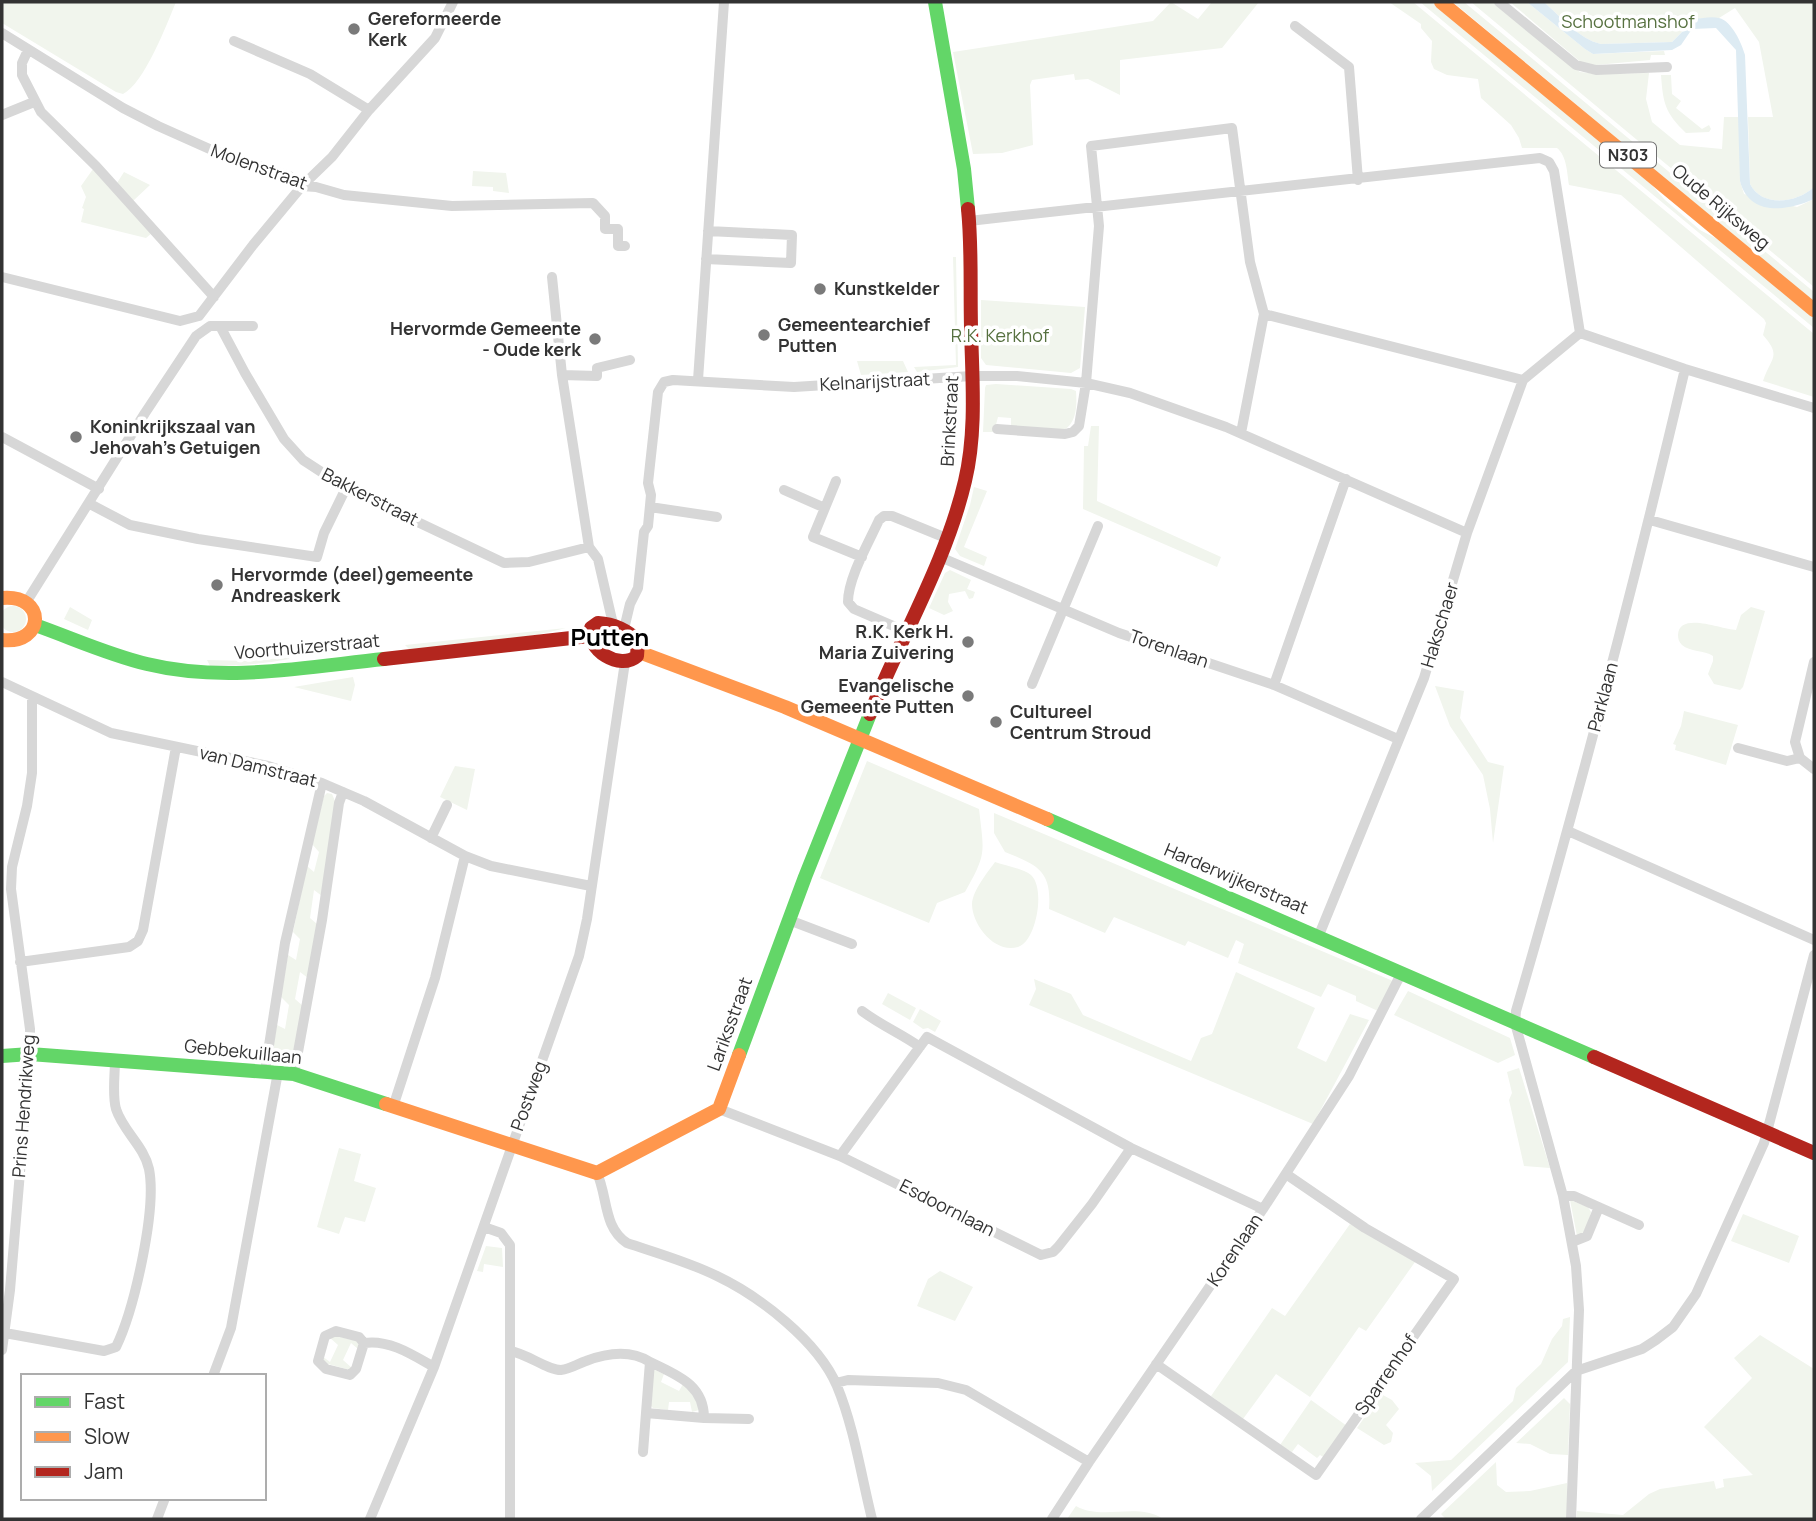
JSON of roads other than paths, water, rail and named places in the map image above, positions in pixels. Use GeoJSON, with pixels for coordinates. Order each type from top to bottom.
{"type":"FeatureCollection","features":[{"type":"Feature","properties":{"kind":"main road","name":"Brinkstraat"},"geometry":{"type":"LineString","coordinates":[[860,739],[940,556],[965,483],[970,457],[973,404],[970,222],[964,169],[935,2]]}},
{"type":"Feature","properties":{"kind":"main road","name":"Oude Rijksweg"},"geometry":{"type":"LineString","coordinates":[[1441,2],[1814,310]]}},
{"type":"Feature","properties":{"kind":"main road"},"geometry":{"type":"LineString","coordinates":[[2,597],[11,596],[27,601],[34,612],[35,625],[23,640],[2,640]]}},
{"type":"Feature","properties":{"kind":"main road","name":"Voorthuizerstraat"},"geometry":{"type":"LineString","coordinates":[[35,625],[146,664],[189,671],[234,674],[589,636],[594,625],[619,627]]}},
{"type":"Feature","properties":{"kind":"main road"},"geometry":{"type":"LineString","coordinates":[[589,636],[593,645],[603,652],[625,662],[634,659],[639,652],[638,641],[619,627]]}},
{"type":"Feature","properties":{"kind":"main road","name":"Harderwijkerstraat"},"geometry":{"type":"LineString","coordinates":[[639,652],[696,671],[860,739],[1319,935],[1814,1153]]}},
{"type":"Feature","properties":{"kind":"main road","name":"Lariksstraat"},"geometry":{"type":"LineString","coordinates":[[719,1110],[860,739]]}},
{"type":"Feature","properties":{"kind":"main road","name":"Gebbekuillaan"},"geometry":{"type":"LineString","coordinates":[[2,1056],[30,1054],[294,1074],[512,1145]]}},
{"type":"Feature","properties":{"kind":"main road"},"geometry":{"type":"LineString","coordinates":[[512,1145],[597,1173],[719,1110]]}},
{"type":"Feature","properties":{"kind":"street"},"geometry":{"type":"LineString","coordinates":[[2,277],[180,321],[192,320],[202,313],[302,186],[332,157],[369,110],[435,38],[453,2]]}},
{"type":"Feature","properties":{"kind":"street"},"geometry":{"type":"LineString","coordinates":[[698,380],[724,2]]}},
{"type":"Feature","properties":{"kind":"street"},"geometry":{"type":"LineString","coordinates":[[1499,2],[1576,65],[1587,69],[1667,67]]}},
{"type":"Feature","properties":{"kind":"street"},"geometry":{"type":"LineString","coordinates":[[1295,26],[1349,67],[1358,180]]}},
{"type":"Feature","properties":{"kind":"street","name":"Molenstraat"},"geometry":{"type":"LineString","coordinates":[[2,33],[124,108],[214,151],[289,176],[302,186],[344,195],[437,204],[502,206],[593,203],[606,216],[605,229],[618,229],[618,246],[625,246]]}},
{"type":"Feature","properties":{"kind":"street"},"geometry":{"type":"LineString","coordinates":[[234,41],[310,74],[369,110]]}},
{"type":"Feature","properties":{"kind":"street"},"geometry":{"type":"LineString","coordinates":[[28,50],[22,63],[22,75],[34,102],[48,121],[96,166],[214,297]]}},
{"type":"Feature","properties":{"kind":"street"},"geometry":{"type":"LineString","coordinates":[[2,115],[34,102]]}},
{"type":"Feature","properties":{"kind":"street"},"geometry":{"type":"LineString","coordinates":[[997,429],[1065,434],[1073,432],[1079,426],[1086,383],[1099,226],[1091,146],[1232,128],[1250,262],[1264,314],[1241,433]]}},
{"type":"Feature","properties":{"kind":"street"},"geometry":{"type":"LineString","coordinates":[[970,222],[1540,158],[1549,162],[1554,171],[1580,333]]}},
{"type":"Feature","properties":{"kind":"street"},"geometry":{"type":"LineString","coordinates":[[706,259],[791,263],[792,235],[708,231]]}},
{"type":"Feature","properties":{"kind":"street"},"geometry":{"type":"LineString","coordinates":[[552,277],[562,375],[589,547],[598,559],[619,627]]}},
{"type":"Feature","properties":{"kind":"street"},"geometry":{"type":"LineString","coordinates":[[1264,314],[1523,380],[1580,333]]}},
{"type":"Feature","properties":{"kind":"street"},"geometry":{"type":"LineString","coordinates":[[27,601],[196,336],[215,326],[253,326]]}},
{"type":"Feature","properties":{"kind":"street","name":"Bakkerstraat"},"geometry":{"type":"LineString","coordinates":[[215,326],[293,452],[346,488],[504,563],[516,563],[589,547]]}},
{"type":"Feature","properties":{"kind":"street"},"geometry":{"type":"LineString","coordinates":[[1580,333],[1685,369],[1814,408]]}},
{"type":"Feature","properties":{"kind":"street"},"geometry":{"type":"LineString","coordinates":[[519,349],[549,351],[559,348]]}},
{"type":"Feature","properties":{"kind":"street"},"geometry":{"type":"LineString","coordinates":[[562,375],[597,376],[597,368],[630,360]]}},
{"type":"Feature","properties":{"kind":"street","name":"Parklaan"},"geometry":{"type":"LineString","coordinates":[[1515,1023],[1650,520],[1685,369]]}},
{"type":"Feature","properties":{"kind":"street","name":"Kelnarijstraat"},"geometry":{"type":"LineString","coordinates":[[650,507],[648,483],[655,416],[658,392],[664,382],[698,380],[794,387],[972,376],[1017,376],[1086,383],[1176,407],[1346,478],[1467,533]]}},
{"type":"Feature","properties":{"kind":"street","name":"Hakschaer"},"geometry":{"type":"LineString","coordinates":[[1319,935],[1424,678],[1467,533],[1523,380]]}},
{"type":"Feature","properties":{"kind":"street"},"geometry":{"type":"LineString","coordinates":[[2,437],[99,489]]}},
{"type":"Feature","properties":{"kind":"street"},"geometry":{"type":"LineString","coordinates":[[1274,685],[1346,478]]}},
{"type":"Feature","properties":{"kind":"street"},"geometry":{"type":"LineString","coordinates":[[836,481],[813,537],[862,557]]}},
{"type":"Feature","properties":{"kind":"street"},"geometry":{"type":"LineString","coordinates":[[90,504],[130,525],[198,539],[317,557],[324,533],[346,488]]}},
{"type":"Feature","properties":{"kind":"street"},"geometry":{"type":"LineString","coordinates":[[784,490],[825,508]]}},
{"type":"Feature","properties":{"kind":"street"},"geometry":{"type":"LineString","coordinates":[[619,627],[638,588],[644,532],[648,526],[650,507],[717,517]]}},
{"type":"Feature","properties":{"kind":"street"},"geometry":{"type":"LineString","coordinates":[[905,631],[854,609],[848,602],[848,592],[862,557],[879,520],[884,516],[892,516],[946,538]]}},
{"type":"Feature","properties":{"kind":"street"},"geometry":{"type":"LineString","coordinates":[[1650,520],[1814,567]]}},
{"type":"Feature","properties":{"kind":"street"},"geometry":{"type":"LineString","coordinates":[[1032,684],[1098,526]]}},
{"type":"Feature","properties":{"kind":"street","name":"Torenlaan"},"geometry":{"type":"LineString","coordinates":[[940,556],[1119,633],[1274,685],[1398,740]]}},
{"type":"Feature","properties":{"kind":"street","name":"Postweg"},"geometry":{"type":"LineString","coordinates":[[370,1519],[434,1367],[579,957],[625,662]]}},
{"type":"Feature","properties":{"kind":"street"},"geometry":{"type":"LineString","coordinates":[[1814,662],[1795,742],[1800,758],[1814,769]]}},
{"type":"Feature","properties":{"kind":"street","name":"van Damstraat"},"geometry":{"type":"LineString","coordinates":[[2,682],[111,733],[268,766],[321,783],[465,856],[491,866],[591,886]]}},
{"type":"Feature","properties":{"kind":"street","name":"Prins Hendrikweg"},"geometry":{"type":"LineString","coordinates":[[2,1350],[30,1054],[30,1029],[6,892],[27,806],[32,773],[32,697]]}},
{"type":"Feature","properties":{"kind":"street"},"geometry":{"type":"LineString","coordinates":[[20,962],[130,947],[138,941],[143,930],[176,747]]}},
{"type":"Feature","properties":{"kind":"street"},"geometry":{"type":"LineString","coordinates":[[1738,748],[1787,761],[1800,758]]}},
{"type":"Feature","properties":{"kind":"street"},"geometry":{"type":"LineString","coordinates":[[214,1374],[231,1328],[271,1072],[285,943],[321,783]]}},
{"type":"Feature","properties":{"kind":"street"},"geometry":{"type":"LineString","coordinates":[[294,1074],[343,792]]}},
{"type":"Feature","properties":{"kind":"street"},"geometry":{"type":"LineString","coordinates":[[431,838],[447,805]]}},
{"type":"Feature","properties":{"kind":"street"},"geometry":{"type":"LineString","coordinates":[[1568,831],[1814,940]]}},
{"type":"Feature","properties":{"kind":"street"},"geometry":{"type":"LineString","coordinates":[[393,1107],[435,978],[465,856]]}},
{"type":"Feature","properties":{"kind":"street"},"geometry":{"type":"LineString","coordinates":[[789,920],[852,944]]}},
{"type":"Feature","properties":{"kind":"street"},"geometry":{"type":"LineString","coordinates":[[1421,1519],[1576,1371],[1642,1349],[1673,1326],[1686,1311],[1767,1133],[1814,955]]}},
{"type":"Feature","properties":{"kind":"street","name":"Korenlaan"},"geometry":{"type":"LineString","coordinates":[[1052,1519],[1263,1209],[1349,1076],[1402,972]]}},
{"type":"Feature","properties":{"kind":"street"},"geometry":{"type":"LineString","coordinates":[[862,1010],[884,1027],[896,1030],[920,1047]]}},
{"type":"Feature","properties":{"kind":"street"},"geometry":{"type":"LineString","coordinates":[[1515,1023],[1563,1196],[1579,1296],[1571,1519]]}},
{"type":"Feature","properties":{"kind":"street"},"geometry":{"type":"LineString","coordinates":[[840,1156],[927,1037],[1131,1147],[1263,1209]]}},
{"type":"Feature","properties":{"kind":"street"},"geometry":{"type":"LineString","coordinates":[[5,1334],[104,1351],[116,1347],[125,1326],[145,1242],[151,1189],[145,1158],[115,1107],[115,1060]]}},
{"type":"Feature","properties":{"kind":"street","name":"Esdoornlaan"},"geometry":{"type":"LineString","coordinates":[[719,1110],[840,1156],[1046,1255],[1058,1247],[1084,1214],[1131,1147]]}},
{"type":"Feature","properties":{"kind":"street"},"geometry":{"type":"LineString","coordinates":[[597,1173],[602,1184],[609,1220],[619,1238],[714,1274],[748,1294],[779,1317],[824,1363],[836,1383],[844,1407],[872,1519]]}},
{"type":"Feature","properties":{"kind":"street","name":"Sparrenhof"},"geometry":{"type":"LineString","coordinates":[[1156,1364],[1316,1475],[1454,1279],[1365,1228],[1286,1174]]}},
{"type":"Feature","properties":{"kind":"street"},"geometry":{"type":"LineString","coordinates":[[1563,1196],[1574,1196],[1639,1225]]}},
{"type":"Feature","properties":{"kind":"street"},"geometry":{"type":"LineString","coordinates":[[1572,1242],[1587,1236],[1599,1207]]}},
{"type":"Feature","properties":{"kind":"street"},"geometry":{"type":"LineString","coordinates":[[484,1227],[502,1233],[510,1245],[510,1519]]}},
{"type":"Feature","properties":{"kind":"street"},"geometry":{"type":"LineString","coordinates":[[364,1343],[356,1368],[350,1375],[326,1369],[318,1362],[323,1341],[329,1332],[336,1331],[353,1334],[364,1343],[374,1342],[400,1348],[434,1367]]}},
{"type":"Feature","properties":{"kind":"street"},"geometry":{"type":"LineString","coordinates":[[510,1351],[534,1358],[553,1369],[572,1368],[593,1359],[621,1354],[636,1356],[694,1387],[701,1399],[704,1418]]}},
{"type":"Feature","properties":{"kind":"street"},"geometry":{"type":"LineString","coordinates":[[643,1452],[650,1362]]}},
{"type":"Feature","properties":{"kind":"street"},"geometry":{"type":"LineString","coordinates":[[836,1383],[848,1380],[953,1385],[967,1390],[1089,1462]]}},
{"type":"Feature","properties":{"kind":"street"},"geometry":{"type":"LineString","coordinates":[[646,1413],[749,1419]]}},
{"type":"Feature","properties":{"kind":"street"},"geometry":{"type":"LineString","coordinates":[[157,1519],[164,1500]]}},
{"type":"Feature","properties":{"kind":"place","name":"Gereformeerde Kerk"},"geometry":{"type":"Point","coordinates":[354,29]}},
{"type":"Feature","properties":{"kind":"place","name":"Kunstkelder"},"geometry":{"type":"Point","coordinates":[820,289]}},
{"type":"Feature","properties":{"kind":"place","name":"Gemeentearchief Putten"},"geometry":{"type":"Point","coordinates":[764,335]}},
{"type":"Feature","properties":{"kind":"place","name":"Hervormde Gemeente - Oude kerk"},"geometry":{"type":"Point","coordinates":[595,339]}},
{"type":"Feature","properties":{"kind":"place","name":"Koninkrijkszaal van Jehovah's Getuigen"},"geometry":{"type":"Point","coordinates":[76,437]}},
{"type":"Feature","properties":{"kind":"place","name":"Hervormde (deel)gemeente Andreaskerk"},"geometry":{"type":"Point","coordinates":[217,585]}},
{"type":"Feature","properties":{"kind":"place","name":"R.K. Kerk H. Maria Zuivering"},"geometry":{"type":"Point","coordinates":[968,642]}},
{"type":"Feature","properties":{"kind":"place","name":"Evangelische Gemeente Putten"},"geometry":{"type":"Point","coordinates":[968,696]}},
{"type":"Feature","properties":{"kind":"place","name":"Cultureel Centrum Stroud"},"geometry":{"type":"Point","coordinates":[996,722]}},
{"type":"Feature","properties":{"kind":"district","name":"Putten"},"geometry":{"type":"Point","coordinates":[610,638]}},
{"type":"Feature","properties":{"kind":"park label","name":"Schootmanshof"},"geometry":{"type":"Point","coordinates":[1628,22]}},
{"type":"Feature","properties":{"kind":"park label","name":"R.K. Kerkhof"},"geometry":{"type":"Point","coordinates":[1000,336]}}]}
